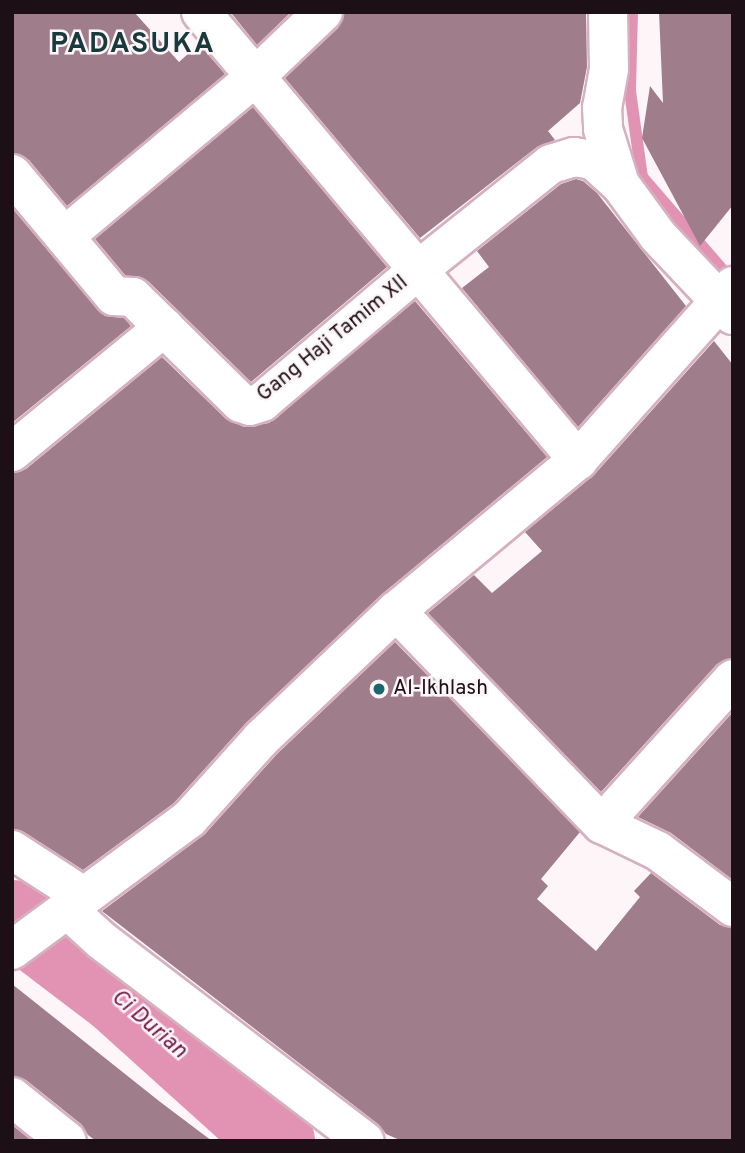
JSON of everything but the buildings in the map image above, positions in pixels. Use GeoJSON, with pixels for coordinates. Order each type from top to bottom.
{"type":"FeatureCollection","features":[{"type":"Feature","properties":{"kind":"street"},"geometry":{"type":"LineString","coordinates":[[201,12],[578,460]]}},
{"type":"Feature","properties":{"kind":"street"},"geometry":{"type":"LineString","coordinates":[[65,236],[256,77],[323,12]]}},
{"type":"Feature","properties":{"kind":"street"},"geometry":{"type":"LineString","coordinates":[[608,12],[609,69],[602,107],[603,129],[620,184]]}},
{"type":"Feature","properties":{"kind":"street"},"geometry":{"type":"LineString","coordinates":[[15,948],[97,890],[189,819],[261,739],[396,611],[578,460],[729,298],[658,236],[620,184],[593,160],[574,156],[551,164],[418,270]]}},
{"type":"Feature","properties":{"kind":"street","name":"Gang Haji Tamim XII"},"geometry":{"type":"LineString","coordinates":[[12,174],[114,296],[133,297],[241,403],[250,406],[262,402],[418,270]]}},
{"type":"Feature","properties":{"kind":"street"},"geometry":{"type":"LineString","coordinates":[[12,452],[164,327]]}},
{"type":"Feature","properties":{"kind":"street"},"geometry":{"type":"LineString","coordinates":[[396,611],[602,824],[658,851],[733,907]]}},
{"type":"Feature","properties":{"kind":"street"},"geometry":{"type":"LineString","coordinates":[[602,824],[733,679]]}},
{"type":"Feature","properties":{"kind":"street"},"geometry":{"type":"LineString","coordinates":[[12,850],[122,957],[365,1141]]}},
{"type":"Feature","properties":{"kind":"street"},"geometry":{"type":"LineString","coordinates":[[12,1097],[57,1138]]}},
{"type":"Feature","properties":{"kind":"waterway"},"geometry":{"type":"LineString","coordinates":[[632,12],[630,91],[642,177],[733,282]]}},
{"type":"Feature","properties":{"kind":"waterway","name":"Ci Durian"},"geometry":{"type":"LineString","coordinates":[[12,917],[116,996],[277,1141]]}},
{"type":"Feature","properties":{"kind":"place","name":"Al-Ikhlash"},"geometry":{"type":"Point","coordinates":[379,689]}},
{"type":"Feature","properties":{"kind":"district","name":"PADASUKA"},"geometry":{"type":"Point","coordinates":[133,45]}}]}
